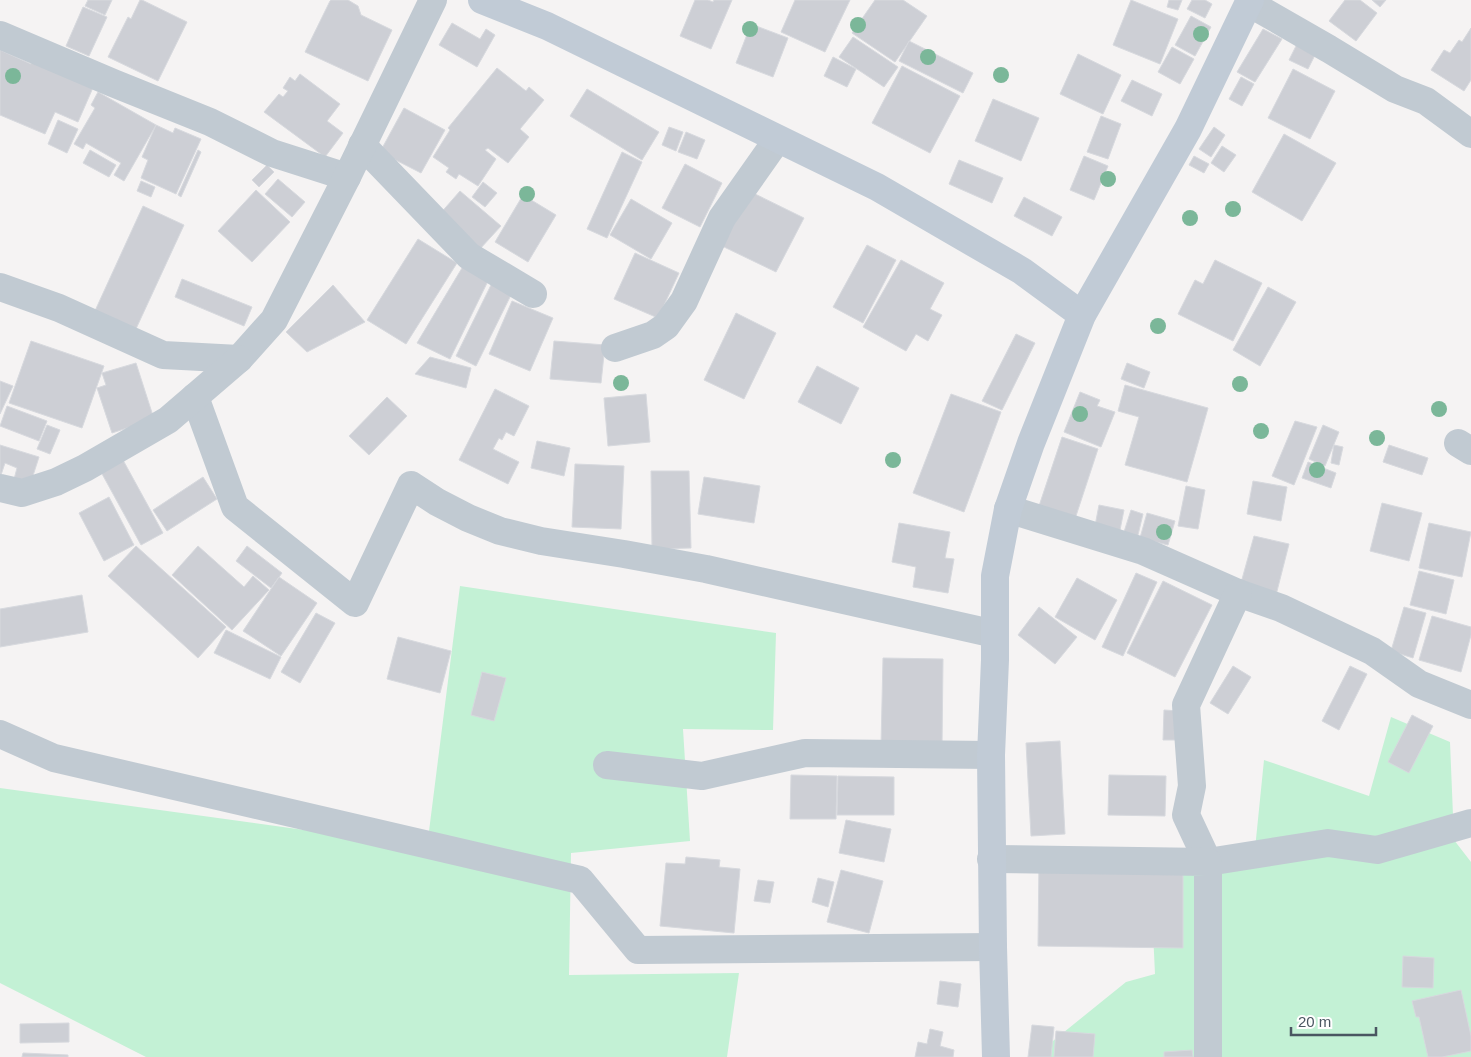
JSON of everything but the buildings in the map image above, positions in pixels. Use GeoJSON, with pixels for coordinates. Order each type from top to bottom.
{"type":"FeatureCollection","features":[{"type":"Feature","properties":{"kind":"street"},"geometry":{"type":"LineString","coordinates":[[0,488],[22,493],[56,482],[86,468],[168,420],[239,359],[274,320],[433,0]]}},
{"type":"Feature","properties":{"kind":"street"},"geometry":{"type":"LineString","coordinates":[[482,0],[555,30],[877,188],[1022,271],[1082,315]]}},
{"type":"Feature","properties":{"kind":"street"},"geometry":{"type":"LineString","coordinates":[[996,1057],[991,859],[995,576],[1008,509],[1030,443],[1082,315],[1188,128],[1249,2],[1395,89],[1426,101],[1471,134]]}},
{"type":"Feature","properties":{"kind":"street"},"geometry":{"type":"LineString","coordinates":[[0,35],[210,122],[272,153],[346,178]]}},
{"type":"Feature","properties":{"kind":"street"},"geometry":{"type":"LineString","coordinates":[[615,348],[653,335],[666,326],[684,301],[722,218],[777,140]]}},
{"type":"Feature","properties":{"kind":"street"},"geometry":{"type":"LineString","coordinates":[[362,145],[469,256],[533,294]]}},
{"type":"Feature","properties":{"kind":"street"},"geometry":{"type":"LineString","coordinates":[[0,287],[59,308],[163,355],[239,359]]}},
{"type":"Feature","properties":{"kind":"street"},"geometry":{"type":"LineString","coordinates":[[195,397],[235,507],[354,603],[411,485],[437,502],[468,518],[500,531],[541,540],[706,568],[995,634]]}},
{"type":"Feature","properties":{"kind":"street"},"geometry":{"type":"LineString","coordinates":[[1008,509],[1143,550],[1238,593],[1281,608],[1372,651],[1419,684],[1471,705]]}},
{"type":"Feature","properties":{"kind":"street"},"geometry":{"type":"LineString","coordinates":[[1208,1057],[1208,862],[1186,815],[1192,786],[1186,704],[1238,593]]}},
{"type":"Feature","properties":{"kind":"street"},"geometry":{"type":"LineString","coordinates":[[0,734],[54,758],[580,880],[638,950],[992,946]]}},
{"type":"Feature","properties":{"kind":"street"},"geometry":{"type":"LineString","coordinates":[[607,765],[702,776],[806,753],[991,755]]}},
{"type":"Feature","properties":{"kind":"street"},"geometry":{"type":"LineString","coordinates":[[991,859],[1208,862],[1328,843],[1377,850],[1471,823]]}},
{"type":"Feature","properties":{"kind":"green space"},"geometry":{"type":"Polygon","coordinates":[[[460,586],[776,633],[773,730],[683,729],[690,841],[571,853],[569,975],[739,973],[727,1057],[146,1057],[0,983],[0,788],[427,847],[460,586]]]}},
{"type":"Feature","properties":{"kind":"green space"},"geometry":{"type":"Polygon","coordinates":[[[1391,717],[1450,742],[1454,840],[1471,862],[1471,1057],[1040,1057],[1048,1045],[1126,982],[1155,974],[1150,869],[1255,849],[1264,760],[1369,796],[1391,717]]]}}]}
